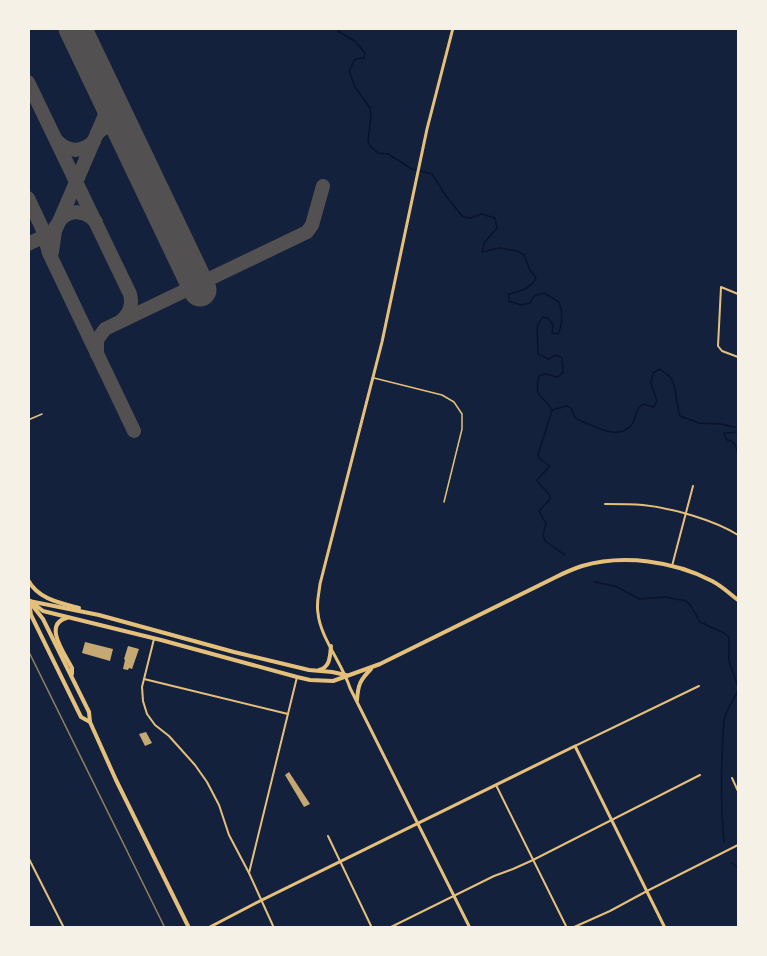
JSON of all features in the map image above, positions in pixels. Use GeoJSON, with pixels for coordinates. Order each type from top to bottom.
{"type":"FeatureCollection","features":[{"type":"Feature","properties":{"kind":"highway"},"geometry":{"type":"LineString","coordinates":[[29,600],[43,611],[297,677],[333,681],[372,668],[580,567],[616,561],[672,566],[714,582],[738,600]]}},
{"type":"Feature","properties":{"kind":"highway"},"geometry":{"type":"LineString","coordinates":[[28,580],[36,591],[50,600],[99,615],[234,652],[346,675]]}},
{"type":"Feature","properties":{"kind":"highway"},"geometry":{"type":"LineString","coordinates":[[29,600],[99,615]]}},
{"type":"Feature","properties":{"kind":"highway"},"geometry":{"type":"LineString","coordinates":[[29,600],[43,620],[72,677],[89,712],[90,722],[116,780],[189,927]]}},
{"type":"Feature","properties":{"kind":"highway"},"geometry":{"type":"LineString","coordinates":[[29,600],[31,615],[81,717],[90,722]]}},
{"type":"Feature","properties":{"kind":"highway"},"geometry":{"type":"LineString","coordinates":[[68,617],[58,622],[55,634],[72,668],[72,677]]}},
{"type":"Feature","properties":{"kind":"highway"},"geometry":{"type":"LineString","coordinates":[[315,670],[324,668],[328,663],[331,646]]}},
{"type":"Feature","properties":{"kind":"highway"},"geometry":{"type":"LineString","coordinates":[[357,700],[358,686],[372,668]]}},
{"type":"Feature","properties":{"kind":"street"},"geometry":{"type":"LineString","coordinates":[[453,28],[427,129],[393,295],[320,584],[317,611],[322,630],[346,675],[350,688],[470,927]]}},
{"type":"Feature","properties":{"kind":"street"},"geometry":{"type":"LineString","coordinates":[[738,294],[721,287],[718,346],[722,351],[738,357]]}},
{"type":"Feature","properties":{"kind":"street"},"geometry":{"type":"LineString","coordinates":[[672,566],[693,486]]}},
{"type":"Feature","properties":{"kind":"street"},"geometry":{"type":"LineString","coordinates":[[605,504],[645,505],[685,514],[723,526],[738,535]]}},
{"type":"Feature","properties":{"kind":"street"},"geometry":{"type":"LineString","coordinates":[[154,639],[142,695],[147,714],[195,765],[207,782],[219,806],[229,836],[274,927]]}},
{"type":"Feature","properties":{"kind":"street"},"geometry":{"type":"LineString","coordinates":[[249,873],[297,677]]}},
{"type":"Feature","properties":{"kind":"street"},"geometry":{"type":"LineString","coordinates":[[144,679],[288,714]]}},
{"type":"Feature","properties":{"kind":"street"},"geometry":{"type":"LineString","coordinates":[[208,927],[699,686]]}},
{"type":"Feature","properties":{"kind":"street"},"geometry":{"type":"LineString","coordinates":[[575,746],[665,927]]}},
{"type":"Feature","properties":{"kind":"street"},"geometry":{"type":"LineString","coordinates":[[389,927],[533,860],[700,775]]}},
{"type":"Feature","properties":{"kind":"street"},"geometry":{"type":"LineString","coordinates":[[732,778],[738,791]]}},
{"type":"Feature","properties":{"kind":"street"},"geometry":{"type":"LineString","coordinates":[[496,785],[567,927]]}},
{"type":"Feature","properties":{"kind":"street"},"geometry":{"type":"LineString","coordinates":[[328,836],[372,927]]}},
{"type":"Feature","properties":{"kind":"street"},"geometry":{"type":"LineString","coordinates":[[572,927],[610,911],[738,845]]}},
{"type":"Feature","properties":{"kind":"street"},"geometry":{"type":"LineString","coordinates":[[28,857],[64,927]]}},
{"type":"Feature","properties":{"kind":"lane"},"geometry":{"type":"LineString","coordinates":[[373,378],[442,395],[454,402],[462,414],[462,429],[444,502]]}},
{"type":"Feature","properties":{"kind":"lane"},"geometry":{"type":"LineString","coordinates":[[28,420],[42,414]]}},
{"type":"Feature","properties":{"kind":"building"},"geometry":{"type":"Polygon","coordinates":[[[85,642],[113,649],[110,661],[82,653],[85,642]]]}},
{"type":"Feature","properties":{"kind":"building"},"geometry":{"type":"Polygon","coordinates":[[[128,646],[139,649],[132,669],[128,670],[123,669],[128,646]]]}},
{"type":"Feature","properties":{"kind":"building"},"geometry":{"type":"Polygon","coordinates":[[[146,732],[152,743],[145,746],[139,734],[146,732]]]}},
{"type":"Feature","properties":{"kind":"building"},"geometry":{"type":"Polygon","coordinates":[[[289,772],[310,804],[304,807],[285,775],[289,772]]]}},
{"type":"Feature","properties":{"kind":"waterway"},"geometry":{"type":"LineString","coordinates":[[337,28],[338,31],[356,42],[365,53],[364,58],[355,59],[349,71],[355,87],[370,108],[368,141],[370,146],[378,153],[388,154],[412,169],[432,174],[463,217],[471,218],[481,214],[495,218],[497,228],[484,243],[482,252],[499,248],[517,251],[524,255],[536,278],[528,287],[509,294],[509,301],[521,305],[530,303],[534,296],[544,293],[559,302],[562,318],[558,334],[552,333],[553,325],[548,318],[543,317],[537,326],[538,354],[549,359],[556,355],[562,358],[563,372],[558,377],[545,374],[539,376],[538,393],[552,410]]}},
{"type":"Feature","properties":{"kind":"waterway"},"geometry":{"type":"LineString","coordinates":[[552,410],[567,406],[571,408],[575,418],[596,428],[620,432],[633,422],[637,410],[643,404],[654,407],[657,401],[651,384],[653,373],[660,369],[673,382],[680,416],[699,423],[721,424],[738,428]]}},
{"type":"Feature","properties":{"kind":"waterway"},"geometry":{"type":"LineString","coordinates":[[552,411],[538,454],[540,459],[550,466],[537,480],[550,496],[539,511],[546,524],[543,535],[545,541],[565,555]]}},
{"type":"Feature","properties":{"kind":"waterway"},"geometry":{"type":"LineString","coordinates":[[738,432],[724,434],[727,440],[735,445],[738,454]]}},
{"type":"Feature","properties":{"kind":"waterway"},"geometry":{"type":"LineString","coordinates":[[594,582],[615,586],[640,599],[665,597],[686,601],[700,622],[729,637],[729,661],[738,687]]}},
{"type":"Feature","properties":{"kind":"waterway"},"geometry":{"type":"LineString","coordinates":[[724,842],[721,781],[724,720],[738,689]]}},
{"type":"Feature","properties":{"kind":"waterway"},"geometry":{"type":"LineString","coordinates":[[732,863],[738,868]]}},
{"type":"Feature","properties":{"kind":"taxiway"},"geometry":{"type":"LineString","coordinates":[[28,82],[130,294],[130,308],[122,320]]}},
{"type":"Feature","properties":{"kind":"taxiway"},"geometry":{"type":"LineString","coordinates":[[52,252],[55,231],[108,108],[106,94]]}},
{"type":"Feature","properties":{"kind":"taxiway"},"geometry":{"type":"LineString","coordinates":[[97,134],[105,128],[113,127],[127,138]]}},
{"type":"Feature","properties":{"kind":"taxiway"},"geometry":{"type":"LineString","coordinates":[[57,141],[66,148],[76,150],[85,148],[94,141]]}},
{"type":"Feature","properties":{"kind":"taxiway"},"geometry":{"type":"LineString","coordinates":[[97,354],[97,340],[105,329],[307,232],[312,225],[323,186]]}},
{"type":"Feature","properties":{"kind":"taxiway"},"geometry":{"type":"LineString","coordinates":[[28,198],[42,228],[49,253],[134,431]]}},
{"type":"Feature","properties":{"kind":"taxiway"},"geometry":{"type":"LineString","coordinates":[[28,244],[50,233],[62,218],[71,213],[84,214],[96,222]]}},
{"type":"Feature","properties":{"kind":"runway"},"geometry":{"type":"LineString","coordinates":[[75,28],[200,290]]}},
{"type":"Feature","properties":{"kind":"railway"},"geometry":{"type":"LineString","coordinates":[[28,650],[165,928]]}}]}
